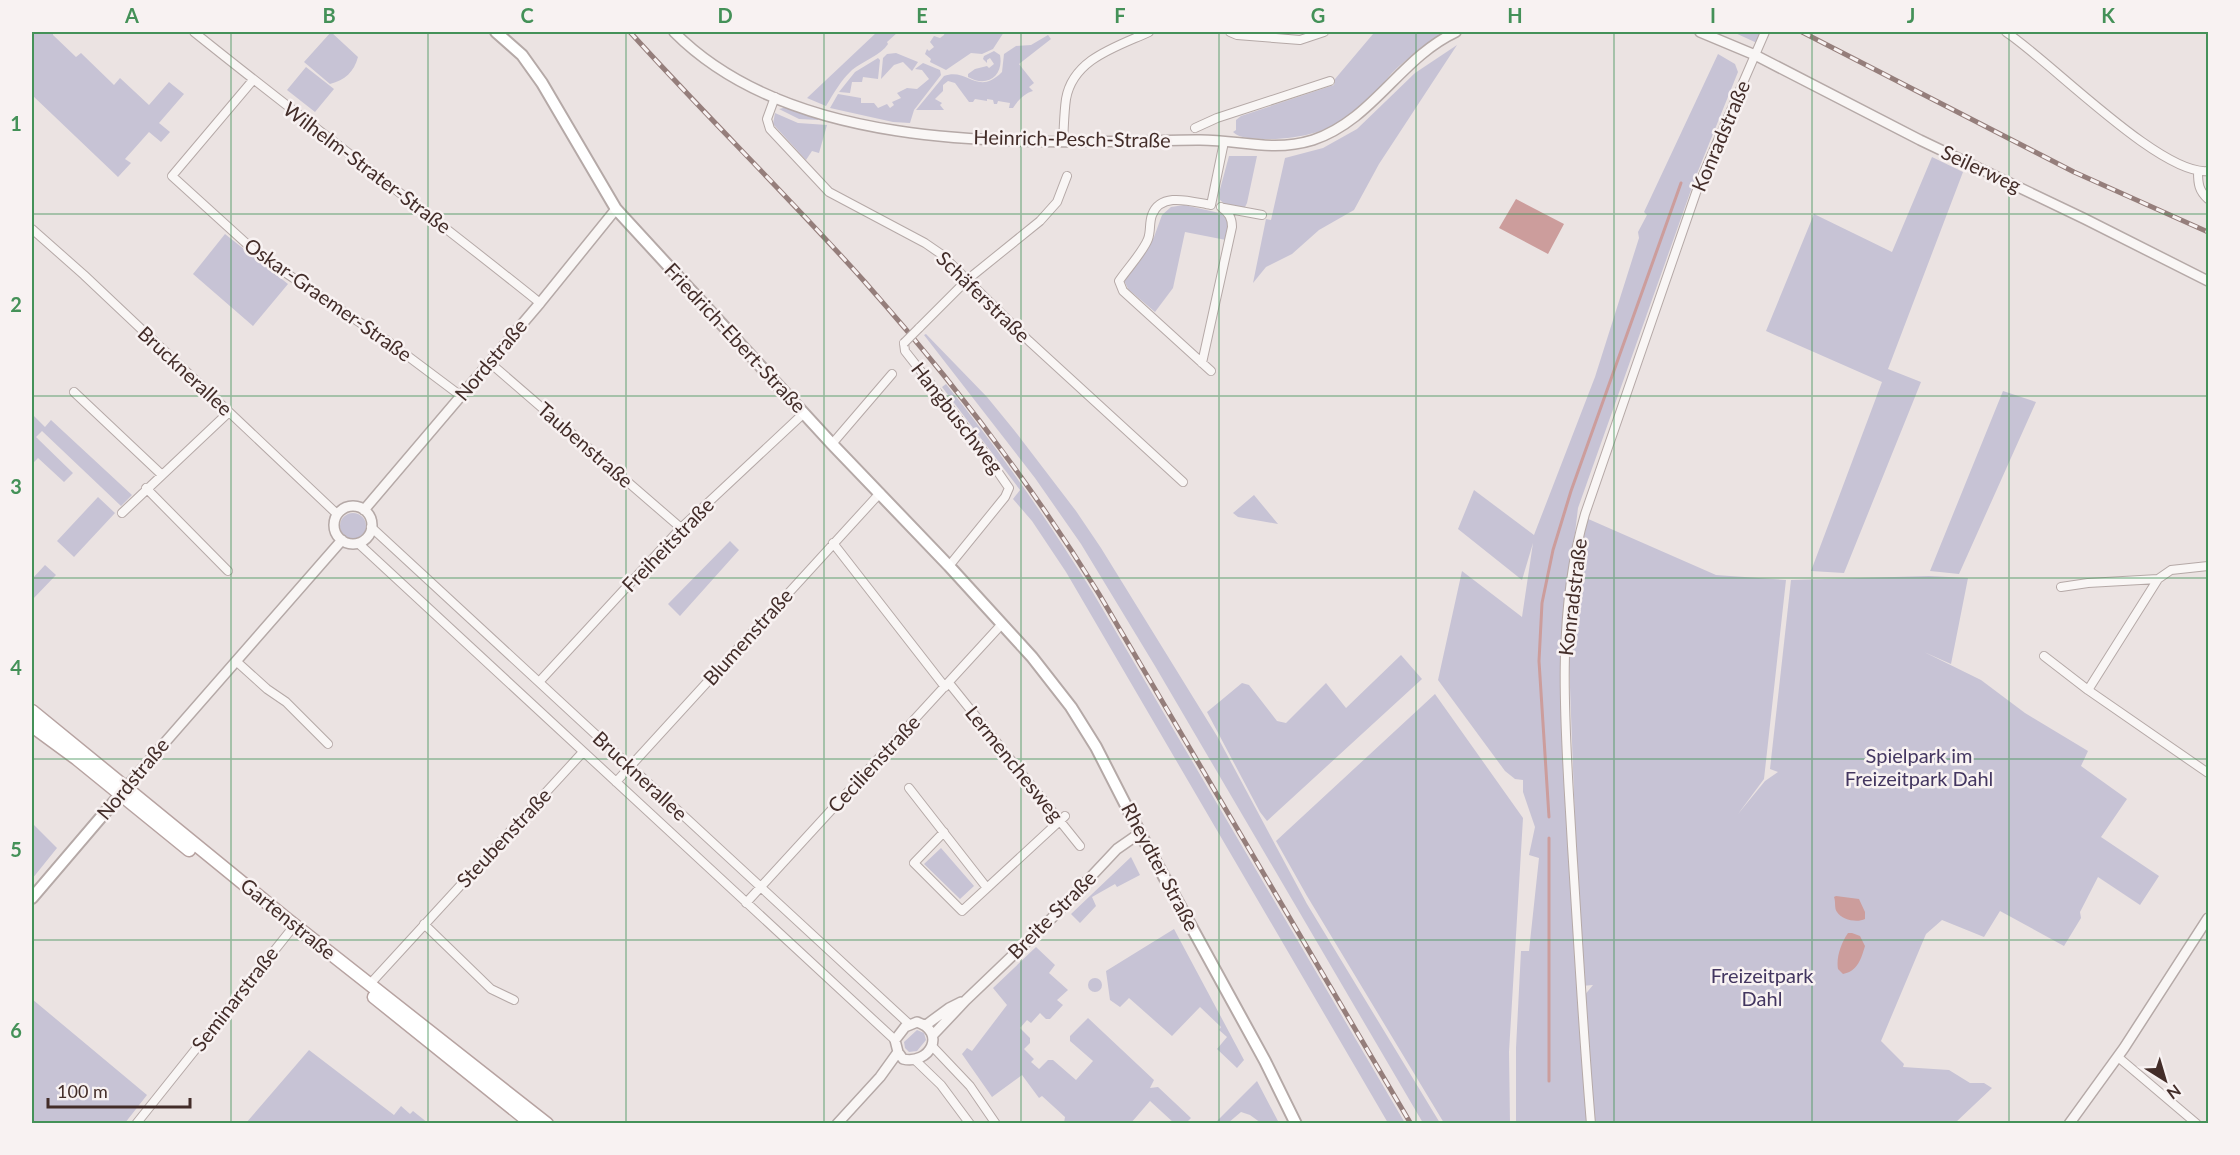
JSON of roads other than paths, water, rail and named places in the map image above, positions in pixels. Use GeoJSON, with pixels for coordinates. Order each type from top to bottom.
{"type":"FeatureCollection","features":[{"type":"Feature","properties":{"kind":"main road","name":"Friedrich-Ebert-Straße"},"geometry":{"type":"LineString","coordinates":[[496,32],[522,55],[542,83],[616,209],[832,444],[950,566],[1001,624]]}},
{"type":"Feature","properties":{"kind":"main road","name":"Rheydter Straße"},"geometry":{"type":"LineString","coordinates":[[1001,624],[1053,682],[1096,747],[1140,833],[1265,1061],[1296,1124]]}},
{"type":"Feature","properties":{"kind":"main road","name":"Gartenstraße"},"geometry":{"type":"LineString","coordinates":[[32,711],[123,791],[290,931],[532,1124]]}},
{"type":"Feature","properties":{"kind":"main road","name":"Gartenstraße"},"geometry":{"type":"LineString","coordinates":[[32,726],[123,791],[547,1124]]}},
{"type":"Feature","properties":{"kind":"main road","name":"Nordstraße"},"geometry":{"type":"LineString","coordinates":[[32,898],[123,791]]}},
{"type":"Feature","properties":{"kind":"street","name":"Wilhelm-Strater-Straße"},"geometry":{"type":"LineString","coordinates":[[194,32],[540,303]]}},
{"type":"Feature","properties":{"kind":"street","name":"Heinrich-Pesch-Straße"},"geometry":{"type":"LineString","coordinates":[[674,32],[716,66],[775,97],[825,116],[881,129],[931,135],[1063,141],[1203,140],[1265,147],[1314,140],[1338,130],[1370,106],[1389,83],[1418,56],[1456,32]]}},
{"type":"Feature","properties":{"kind":"street"},"geometry":{"type":"LineString","coordinates":[[1063,141],[1067,97],[1077,73],[1090,61],[1149,32]]}},
{"type":"Feature","properties":{"kind":"street"},"geometry":{"type":"LineString","coordinates":[[1230,32],[1237,35],[1300,40],[1324,32]]}},
{"type":"Feature","properties":{"kind":"street"},"geometry":{"type":"LineString","coordinates":[[1700,32],[1755,56]]}},
{"type":"Feature","properties":{"kind":"street"},"geometry":{"type":"LineString","coordinates":[[2006,32],[2162,156],[2198,172],[2208,171]]}},
{"type":"Feature","properties":{"kind":"street","name":"Konradstraße"},"geometry":{"type":"LineString","coordinates":[[1591,1124],[1571,827],[1564,662],[1575,549],[1699,184],[1763,35]]}},
{"type":"Feature","properties":{"kind":"street","name":"Seilerweg"},"geometry":{"type":"LineString","coordinates":[[1755,56],[1920,140],[2208,281]]}},
{"type":"Feature","properties":{"kind":"street","name":"Oskar-Graemer-Straße"},"geometry":{"type":"LineString","coordinates":[[254,80],[171,176],[259,255],[389,342],[461,396]]}},
{"type":"Feature","properties":{"kind":"street","name":"Heinrich-Pesch-Straße"},"geometry":{"type":"LineString","coordinates":[[1195,128],[1217,118],[1330,81]]}},
{"type":"Feature","properties":{"kind":"street","name":"Schäferstraße"},"geometry":{"type":"LineString","coordinates":[[775,97],[767,119],[770,129],[829,192],[925,243],[941,254],[1029,341],[1183,482]]}},
{"type":"Feature","properties":{"kind":"street"},"geometry":{"type":"LineString","coordinates":[[1211,205],[1224,142]]}},
{"type":"Feature","properties":{"kind":"street"},"geometry":{"type":"LineString","coordinates":[[2198,172],[2198,184],[2202,194],[2208,199]]}},
{"type":"Feature","properties":{"kind":"street","name":"Hangbuschweg"},"geometry":{"type":"LineString","coordinates":[[950,566],[1009,492],[1008,485],[904,351],[904,343],[967,280],[1044,217],[1057,202],[1067,176]]}},
{"type":"Feature","properties":{"kind":"street"},"geometry":{"type":"LineString","coordinates":[[1211,371],[1124,291],[1119,281],[1148,239],[1152,215],[1166,201],[1178,199],[1262,215]]}},
{"type":"Feature","properties":{"kind":"street"},"geometry":{"type":"LineString","coordinates":[[1202,363],[1232,227],[1232,219],[1221,207]]}},
{"type":"Feature","properties":{"kind":"street","name":"Nordstraße"},"geometry":{"type":"LineString","coordinates":[[363,510],[540,303],[616,209]]}},
{"type":"Feature","properties":{"kind":"street","name":"Brucknerallee"},"geometry":{"type":"LineString","coordinates":[[32,229],[76,267],[337,514]]}},
{"type":"Feature","properties":{"kind":"street","name":"Taubenstraße"},"geometry":{"type":"LineString","coordinates":[[489,362],[681,528]]}},
{"type":"Feature","properties":{"kind":"street"},"geometry":{"type":"LineString","coordinates":[[832,444],[892,374]]}},
{"type":"Feature","properties":{"kind":"street"},"geometry":{"type":"LineString","coordinates":[[74,392],[162,475]]}},
{"type":"Feature","properties":{"kind":"street"},"geometry":{"type":"LineString","coordinates":[[122,513],[228,412]]}},
{"type":"Feature","properties":{"kind":"street","name":"Freiheitstraße"},"geometry":{"type":"LineString","coordinates":[[539,682],[681,528],[804,413]]}},
{"type":"Feature","properties":{"kind":"street"},"geometry":{"type":"LineString","coordinates":[[146,488],[228,571]]}},
{"type":"Feature","properties":{"kind":"street","name":"Blumenstraße"},"geometry":{"type":"LineString","coordinates":[[616,782],[880,493]]}},
{"type":"Feature","properties":{"kind":"street"},"geometry":{"type":"LineString","coordinates":[[353,506],[363,510],[370,518],[371,527],[368,536],[358,543],[347,543],[338,536],[334,525],[337,514],[353,506]]}},
{"type":"Feature","properties":{"kind":"street","name":"Brucknerallee"},"geometry":{"type":"LineString","coordinates":[[371,527],[909,1024]]}},
{"type":"Feature","properties":{"kind":"street","name":"Nordstraße"},"geometry":{"type":"LineString","coordinates":[[123,791],[342,540]]}},
{"type":"Feature","properties":{"kind":"street","name":"Brucknerallee"},"geometry":{"type":"LineString","coordinates":[[358,543],[895,1040]]}},
{"type":"Feature","properties":{"kind":"street","name":"Lermenchesweg"},"geometry":{"type":"LineString","coordinates":[[833,543],[947,685],[1063,819],[1080,846]]}},
{"type":"Feature","properties":{"kind":"street"},"geometry":{"type":"LineString","coordinates":[[2088,690],[2158,579],[2171,570],[2208,566]]}},
{"type":"Feature","properties":{"kind":"street"},"geometry":{"type":"LineString","coordinates":[[2061,587],[2158,579]]}},
{"type":"Feature","properties":{"kind":"street","name":"Cecilienstraße"},"geometry":{"type":"LineString","coordinates":[[746,903],[1001,624]]}},
{"type":"Feature","properties":{"kind":"street"},"geometry":{"type":"LineString","coordinates":[[2044,656],[2088,690],[2208,773]]}},
{"type":"Feature","properties":{"kind":"street"},"geometry":{"type":"LineString","coordinates":[[236,661],[267,689],[286,702],[328,744]]}},
{"type":"Feature","properties":{"kind":"street","name":"Steubenstraße"},"geometry":{"type":"LineString","coordinates":[[370,984],[583,752]]}},
{"type":"Feature","properties":{"kind":"street"},"geometry":{"type":"LineString","coordinates":[[909,788],[987,888]]}},
{"type":"Feature","properties":{"kind":"street"},"geometry":{"type":"LineString","coordinates":[[944,832],[914,863],[963,912],[1063,819]]}},
{"type":"Feature","properties":{"kind":"street","name":"Breite Straße"},"geometry":{"type":"LineString","coordinates":[[933,1035],[966,1000],[1055,915],[1117,849],[1140,833]]}},
{"type":"Feature","properties":{"kind":"street"},"geometry":{"type":"LineString","coordinates":[[2068,1124],[2118,1057],[2208,918]]}},
{"type":"Feature","properties":{"kind":"street"},"geometry":{"type":"LineString","coordinates":[[424,924],[491,989],[514,1000]]}},
{"type":"Feature","properties":{"kind":"street","name":"Seminarstraße"},"geometry":{"type":"LineString","coordinates":[[136,1124],[290,931]]}},
{"type":"Feature","properties":{"kind":"street","name":"Breite Straße"},"geometry":{"type":"LineString","coordinates":[[926,1025],[949,1008],[966,1000]]}},
{"type":"Feature","properties":{"kind":"street"},"geometry":{"type":"LineString","coordinates":[[915,1060],[925,1055],[932,1046],[933,1035],[926,1025],[918,1022],[909,1024],[895,1040],[901,1055],[915,1060],[954,1101],[970,1124]]}},
{"type":"Feature","properties":{"kind":"street"},"geometry":{"type":"LineString","coordinates":[[932,1046],[970,1086],[996,1124]]}},
{"type":"Feature","properties":{"kind":"street"},"geometry":{"type":"LineString","coordinates":[[837,1124],[901,1055]]}},
{"type":"Feature","properties":{"kind":"street"},"geometry":{"type":"LineString","coordinates":[[2118,1057],[2197,1124]]}},
{"type":"Feature","properties":{"kind":"waterway"},"geometry":{"type":"LineString","coordinates":[[1549,817],[1539,661],[1542,603],[1553,550],[1571,491],[1681,183]]}},
{"type":"Feature","properties":{"kind":"waterway"},"geometry":{"type":"LineString","coordinates":[[1549,838],[1549,1081]]}},
{"type":"Feature","properties":{"kind":"railway"},"geometry":{"type":"LineString","coordinates":[[630,32],[864,281],[928,356],[1017,472],[1073,552],[1099,594],[1411,1124]]}},
{"type":"Feature","properties":{"kind":"railway"},"geometry":{"type":"LineString","coordinates":[[1802,32],[2074,172],[2208,232]]}},
{"type":"Feature","properties":{"kind":"park label","name":"Spielpark im Freizeitpark Dahl"},"geometry":{"type":"Point","coordinates":[1919,768]}},
{"type":"Feature","properties":{"kind":"park label","name":"Freizeitpark Dahl"},"geometry":{"type":"Point","coordinates":[1762,988]}}]}
